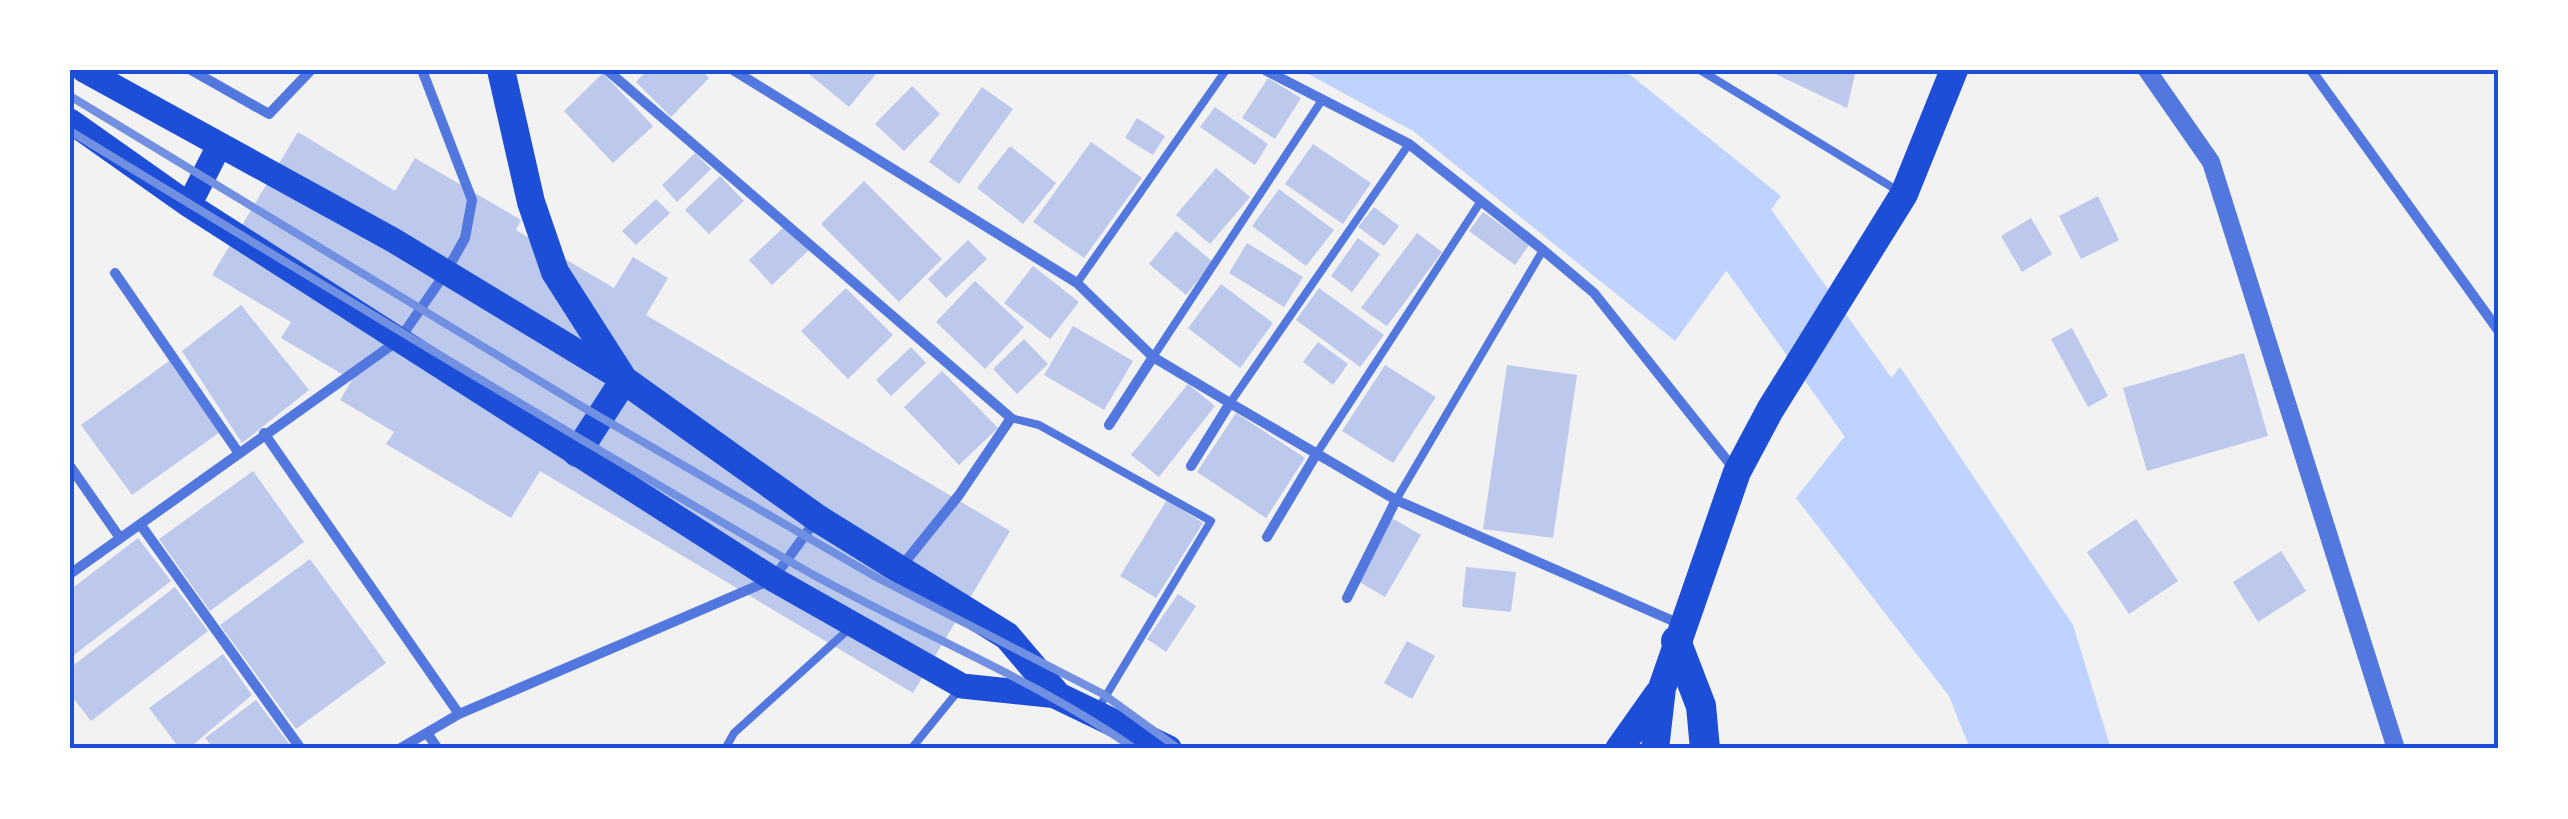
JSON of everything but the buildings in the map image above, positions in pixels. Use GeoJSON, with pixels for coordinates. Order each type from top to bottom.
{"type":"FeatureCollection","features":[{"type":"Feature","properties":{"kind":"highway"},"geometry":{"type":"LineString","coordinates":[[501,70],[531,202],[555,272],[624,380],[817,518],[1008,636],[1058,696],[1097,711],[1168,749]]}},
{"type":"Feature","properties":{"kind":"highway"},"geometry":{"type":"LineString","coordinates":[[1655,749],[1662,688],[1678,633],[1736,472],[1899,201],[1954,70]]}},
{"type":"Feature","properties":{"kind":"highway"},"geometry":{"type":"LineString","coordinates":[[577,453],[624,380]]}},
{"type":"Feature","properties":{"kind":"highway"},"geometry":{"type":"LineString","coordinates":[[1678,633],[1701,706],[1705,749]]}},
{"type":"Feature","properties":{"kind":"highway"},"geometry":{"type":"LineString","coordinates":[[1619,749],[1662,688]]}},
{"type":"Feature","properties":{"kind":"main road"},"geometry":{"type":"LineString","coordinates":[[84,70],[446,272],[624,380]]}},
{"type":"Feature","properties":{"kind":"main road"},"geometry":{"type":"LineString","coordinates":[[70,121],[189,205],[772,578],[962,686],[1058,696]]}},
{"type":"Feature","properties":{"kind":"main road"},"geometry":{"type":"LineString","coordinates":[[189,205],[219,146]]}},
{"type":"Feature","properties":{"kind":"street"},"geometry":{"type":"LineString","coordinates":[[190,70],[269,114],[311,70]]}},
{"type":"Feature","properties":{"kind":"street"},"geometry":{"type":"LineString","coordinates":[[70,574],[399,340],[465,238],[472,200],[422,70]]}},
{"type":"Feature","properties":{"kind":"street"},"geometry":{"type":"LineString","coordinates":[[607,70],[1011,418],[959,495],[899,570]]}},
{"type":"Feature","properties":{"kind":"street"},"geometry":{"type":"LineString","coordinates":[[733,70],[1076,284],[1152,357],[1396,500],[1678,633]]}},
{"type":"Feature","properties":{"kind":"street"},"geometry":{"type":"LineString","coordinates":[[1265,70],[1409,144],[1544,250],[1594,293],[1736,472]]}},
{"type":"Feature","properties":{"kind":"street"},"geometry":{"type":"LineString","coordinates":[[2148,70],[2211,162],[2396,749]]}},
{"type":"Feature","properties":{"kind":"street"},"geometry":{"type":"LineString","coordinates":[[2311,70],[2498,330]]}},
{"type":"Feature","properties":{"kind":"street"},"geometry":{"type":"LineString","coordinates":[[115,273],[238,452]]}},
{"type":"Feature","properties":{"kind":"street"},"geometry":{"type":"LineString","coordinates":[[1110,425],[1152,357]]}},
{"type":"Feature","properties":{"kind":"street"},"geometry":{"type":"LineString","coordinates":[[1191,466],[1230,403]]}},
{"type":"Feature","properties":{"kind":"street"},"geometry":{"type":"LineString","coordinates":[[264,433],[459,714]]}},
{"type":"Feature","properties":{"kind":"street"},"geometry":{"type":"LineString","coordinates":[[1267,536],[1317,453]]}},
{"type":"Feature","properties":{"kind":"street"},"geometry":{"type":"LineString","coordinates":[[70,466],[120,538]]}},
{"type":"Feature","properties":{"kind":"street"},"geometry":{"type":"LineString","coordinates":[[1347,598],[1396,500]]}},
{"type":"Feature","properties":{"kind":"street"},"geometry":{"type":"LineString","coordinates":[[398,749],[459,714],[772,578],[817,518]]}},
{"type":"Feature","properties":{"kind":"street"},"geometry":{"type":"LineString","coordinates":[[140,524],[301,749]]}},
{"type":"Feature","properties":{"kind":"street"},"geometry":{"type":"LineString","coordinates":[[427,732],[438,749]]}},
{"type":"Feature","properties":{"kind":"lane"},"geometry":{"type":"LineString","coordinates":[[1076,284],[1226,70]]}},
{"type":"Feature","properties":{"kind":"lane"},"geometry":{"type":"LineString","coordinates":[[1700,70],[1899,201]]}},
{"type":"Feature","properties":{"kind":"lane"},"geometry":{"type":"LineString","coordinates":[[1152,357],[1322,100]]}},
{"type":"Feature","properties":{"kind":"lane"},"geometry":{"type":"LineString","coordinates":[[1230,403],[1409,144]]}},
{"type":"Feature","properties":{"kind":"lane"},"geometry":{"type":"LineString","coordinates":[[1317,453],[1481,201]]}},
{"type":"Feature","properties":{"kind":"lane"},"geometry":{"type":"LineString","coordinates":[[1396,500],[1544,250]]}},
{"type":"Feature","properties":{"kind":"lane"},"geometry":{"type":"LineString","coordinates":[[1011,418],[1038,425],[1211,521],[1097,711]]}},
{"type":"Feature","properties":{"kind":"lane"},"geometry":{"type":"LineString","coordinates":[[724,749],[734,733],[855,623]]}},
{"type":"Feature","properties":{"kind":"lane"},"geometry":{"type":"LineString","coordinates":[[911,749],[962,686]]}},
{"type":"Feature","properties":{"kind":"water"},"geometry":{"type":"Polygon","coordinates":[[[1301,70],[1624,70],[1781,196],[1675,341],[1413,131],[1301,70]]]}},
{"type":"Feature","properties":{"kind":"water"},"geometry":{"type":"Polygon","coordinates":[[[1900,367],[2073,625],[2111,749],[1970,749],[1949,696],[1796,498],[1900,367]]]}},
{"type":"Feature","properties":{"kind":"waterway"},"geometry":{"type":"LineString","coordinates":[[1523,70],[1743,232],[1925,487]]}},
{"type":"Feature","properties":{"kind":"railway"},"geometry":{"type":"LineString","coordinates":[[70,96],[581,406],[876,577],[1103,694],[1179,749]]}},
{"type":"Feature","properties":{"kind":"railway"},"geometry":{"type":"LineString","coordinates":[[70,131],[803,569],[1055,699],[1135,749]]}}]}
